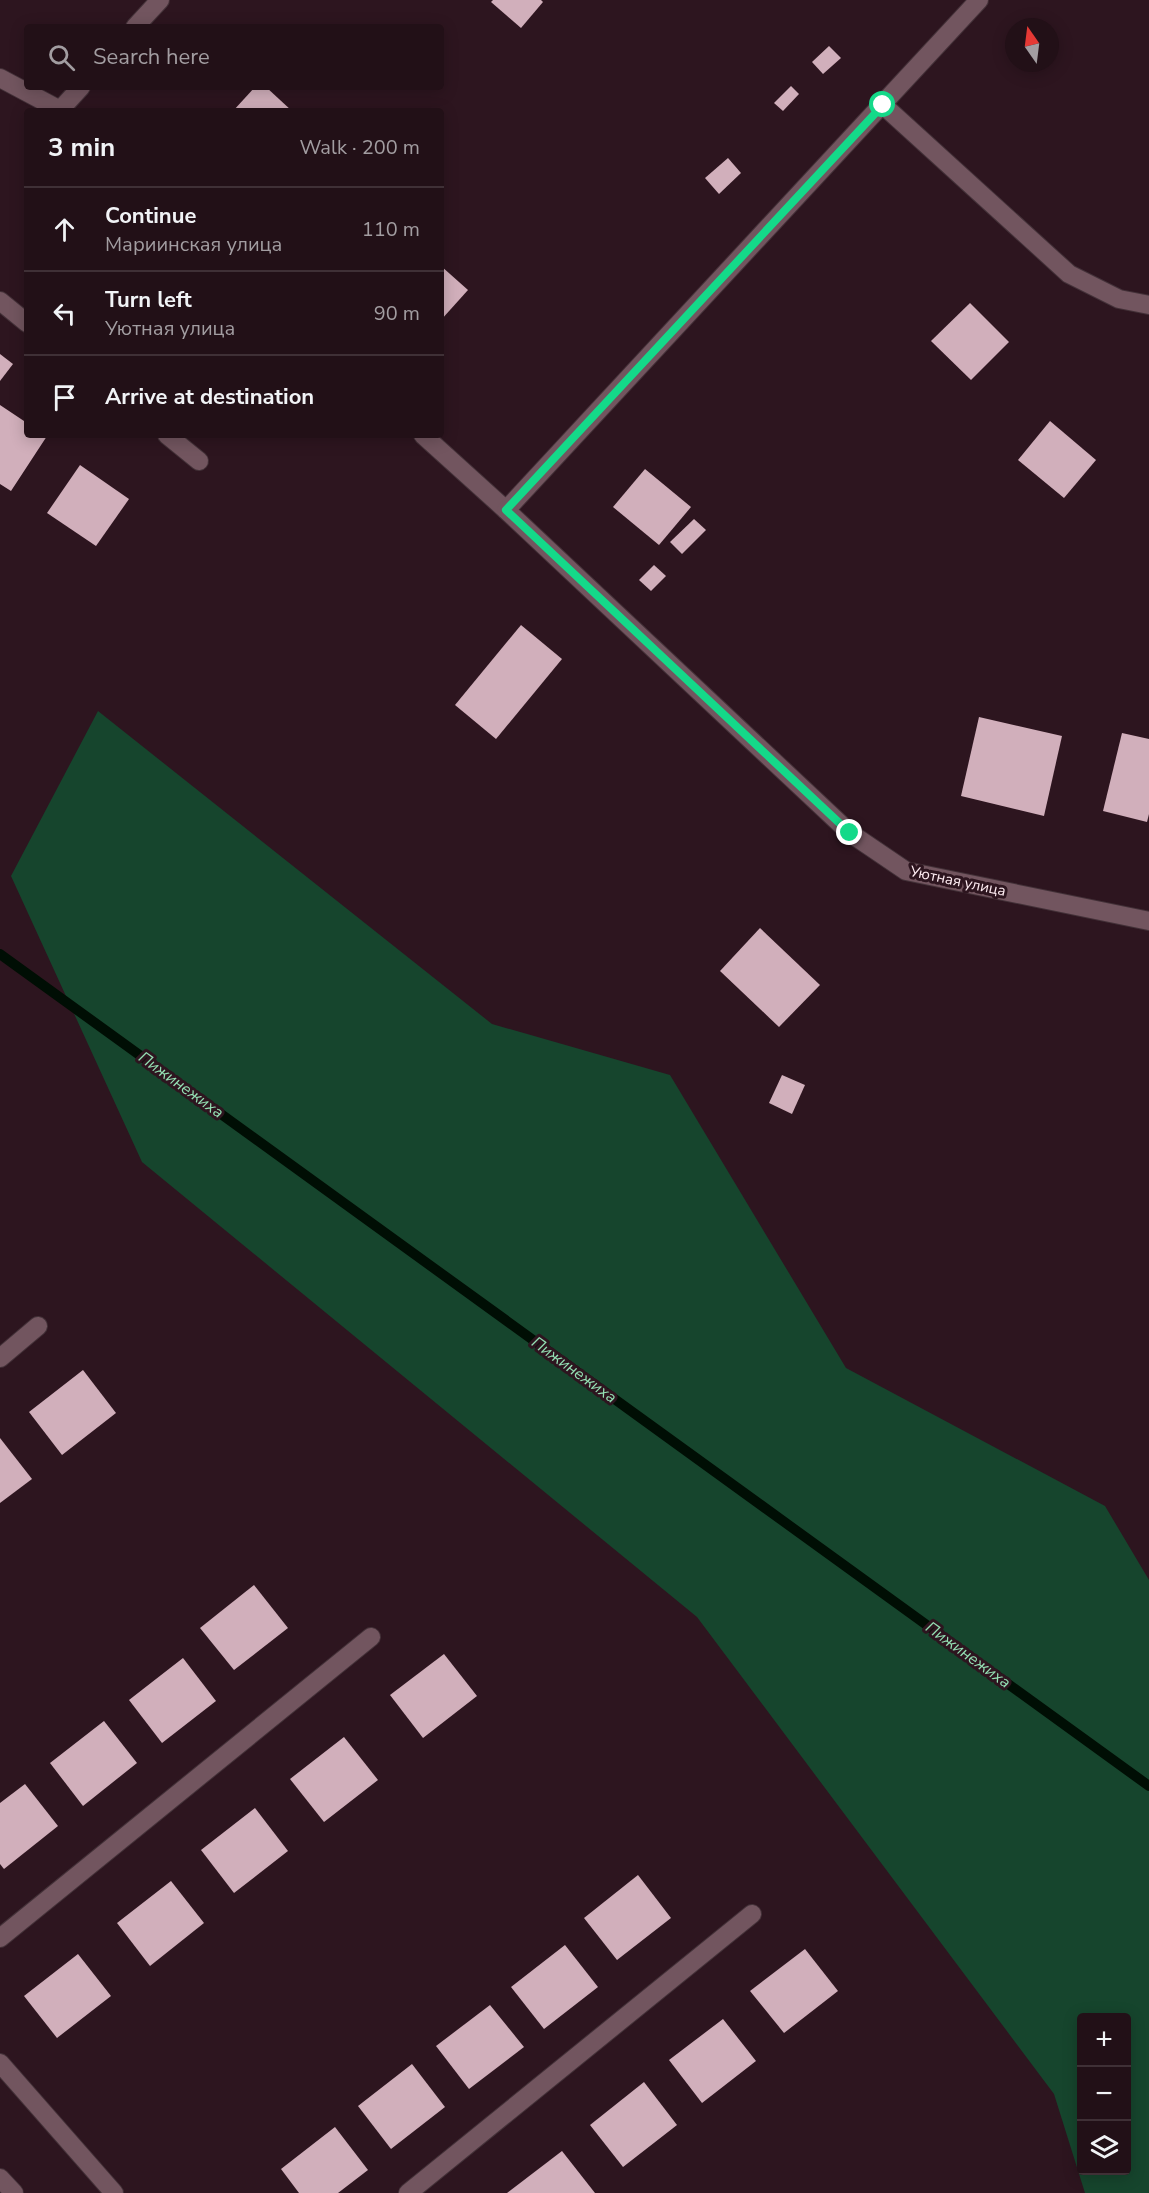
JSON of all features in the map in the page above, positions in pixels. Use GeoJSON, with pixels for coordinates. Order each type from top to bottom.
{"type":"FeatureCollection","features":[{"type":"Feature","properties":{"kind":"street"},"geometry":{"type":"LineString","coordinates":[[138,24],[160,0]]}},
{"type":"Feature","properties":{"kind":"street"},"geometry":{"type":"LineString","coordinates":[[506,510],[979,0]]}},
{"type":"Feature","properties":{"kind":"street"},"geometry":{"type":"LineString","coordinates":[[0,78],[57,108]]}},
{"type":"Feature","properties":{"kind":"street"},"geometry":{"type":"LineString","coordinates":[[63,108],[78,90]]}},
{"type":"Feature","properties":{"kind":"street"},"geometry":{"type":"LineString","coordinates":[[883,105],[1069,274],[1119,299],[1149,305]]}},
{"type":"Feature","properties":{"kind":"street"},"geometry":{"type":"LineString","coordinates":[[0,301],[24,321]]}},
{"type":"Feature","properties":{"kind":"street"},"geometry":{"type":"LineString","coordinates":[[171,438],[199,461]]}},
{"type":"Feature","properties":{"kind":"street","name":"Уютная улица"},"geometry":{"type":"LineString","coordinates":[[426,438],[850,833],[906,871],[1149,921]]}},
{"type":"Feature","properties":{"kind":"street"},"geometry":{"type":"LineString","coordinates":[[0,1358],[38,1326]]}},
{"type":"Feature","properties":{"kind":"street"},"geometry":{"type":"LineString","coordinates":[[0,1938],[371,1637]]}},
{"type":"Feature","properties":{"kind":"street"},"geometry":{"type":"LineString","coordinates":[[408,2193],[752,1914]]}},
{"type":"Feature","properties":{"kind":"street"},"geometry":{"type":"LineString","coordinates":[[0,2063],[114,2193]]}},
{"type":"Feature","properties":{"kind":"street"},"geometry":{"type":"LineString","coordinates":[[0,2178],[14,2193]]}},
{"type":"Feature","properties":{"kind":"green space"},"geometry":{"type":"Polygon","coordinates":[[[98,711],[492,1024],[670,1075],[846,1368],[1105,1506],[1149,1580],[1149,2193],[1085,2193],[1079,2175],[1131,2175],[1131,2013],[1077,2013],[1077,2167],[1054,2094],[697,1617],[142,1162],[11,876],[98,711]]]}},
{"type":"Feature","properties":{"kind":"building"},"geometry":{"type":"Polygon","coordinates":[[[493,0],[541,0],[543,2],[521,28],[491,2],[493,0]]]}},
{"type":"Feature","properties":{"kind":"building"},"geometry":{"type":"Polygon","coordinates":[[[829,46],[841,58],[823,74],[812,62],[829,46]]]}},
{"type":"Feature","properties":{"kind":"building"},"geometry":{"type":"Polygon","coordinates":[[[791,86],[799,94],[783,111],[774,103],[791,86]]]}},
{"type":"Feature","properties":{"kind":"building"},"geometry":{"type":"Polygon","coordinates":[[[252,90],[269,90],[289,108],[236,108],[252,90]]]}},
{"type":"Feature","properties":{"kind":"building"},"geometry":{"type":"Polygon","coordinates":[[[728,158],[741,173],[719,194],[705,178],[728,158]]]}},
{"type":"Feature","properties":{"kind":"building"},"geometry":{"type":"Polygon","coordinates":[[[444,269],[468,290],[444,317],[444,269]]]}},
{"type":"Feature","properties":{"kind":"building"},"geometry":{"type":"Polygon","coordinates":[[[970,303],[1009,342],[971,380],[931,341],[970,303]]]}},
{"type":"Feature","properties":{"kind":"building"},"geometry":{"type":"Polygon","coordinates":[[[0,354],[13,364],[0,381],[0,354]]]}},
{"type":"Feature","properties":{"kind":"building"},"geometry":{"type":"Polygon","coordinates":[[[0,405],[24,421],[24,438],[46,438],[11,491],[0,484],[0,405]]]}},
{"type":"Feature","properties":{"kind":"building"},"geometry":{"type":"Polygon","coordinates":[[[1050,421],[1096,460],[1064,498],[1018,460],[1050,421]]]}},
{"type":"Feature","properties":{"kind":"building"},"geometry":{"type":"Polygon","coordinates":[[[80,465],[129,499],[96,546],[47,513],[80,465]]]}},
{"type":"Feature","properties":{"kind":"building"},"geometry":{"type":"Polygon","coordinates":[[[645,469],[691,507],[659,545],[613,507],[645,469]]]}},
{"type":"Feature","properties":{"kind":"building"},"geometry":{"type":"Polygon","coordinates":[[[694,519],[706,530],[682,554],[670,542],[694,519]]]}},
{"type":"Feature","properties":{"kind":"building"},"geometry":{"type":"Polygon","coordinates":[[[654,565],[666,576],[651,591],[639,580],[654,565]]]}},
{"type":"Feature","properties":{"kind":"building"},"geometry":{"type":"Polygon","coordinates":[[[521,625],[562,659],[496,739],[455,705],[521,625]]]}},
{"type":"Feature","properties":{"kind":"building"},"geometry":{"type":"Polygon","coordinates":[[[979,717],[1062,736],[1044,816],[961,796],[979,717]]]}},
{"type":"Feature","properties":{"kind":"building"},"geometry":{"type":"Polygon","coordinates":[[[1122,733],[1149,739],[1149,814],[1147,822],[1103,811],[1122,733]]]}},
{"type":"Feature","properties":{"kind":"building"},"geometry":{"type":"Polygon","coordinates":[[[760,928],[820,985],[779,1027],[720,971],[760,928]]]}},
{"type":"Feature","properties":{"kind":"building"},"geometry":{"type":"Polygon","coordinates":[[[782,1075],[805,1085],[792,1114],[769,1103],[782,1075]]]}},
{"type":"Feature","properties":{"kind":"building"},"geometry":{"type":"Polygon","coordinates":[[[83,1370],[116,1413],[62,1455],[29,1412],[83,1370]]]}},
{"type":"Feature","properties":{"kind":"building"},"geometry":{"type":"Polygon","coordinates":[[[0,1438],[32,1479],[0,1503],[0,1438]]]}},
{"type":"Feature","properties":{"kind":"building"},"geometry":{"type":"Polygon","coordinates":[[[254,1585],[288,1628],[234,1670],[200,1628],[254,1585]]]}},
{"type":"Feature","properties":{"kind":"building"},"geometry":{"type":"Polygon","coordinates":[[[444,1654],[477,1696],[423,1738],[390,1695],[444,1654]]]}},
{"type":"Feature","properties":{"kind":"building"},"geometry":{"type":"Polygon","coordinates":[[[183,1658],[216,1701],[162,1743],[129,1700],[183,1658]]]}},
{"type":"Feature","properties":{"kind":"building"},"geometry":{"type":"Polygon","coordinates":[[[104,1721],[137,1763],[83,1806],[50,1763],[104,1721]]]}},
{"type":"Feature","properties":{"kind":"building"},"geometry":{"type":"Polygon","coordinates":[[[344,1737],[378,1780],[324,1822],[290,1779],[344,1737]]]}},
{"type":"Feature","properties":{"kind":"building"},"geometry":{"type":"Polygon","coordinates":[[[25,1784],[58,1826],[4,1869],[0,1864],[0,1803],[25,1784]]]}},
{"type":"Feature","properties":{"kind":"building"},"geometry":{"type":"Polygon","coordinates":[[[255,1808],[288,1851],[234,1893],[201,1850],[255,1808]]]}},
{"type":"Feature","properties":{"kind":"building"},"geometry":{"type":"Polygon","coordinates":[[[638,1875],[671,1918],[617,1960],[584,1918],[638,1875]]]}},
{"type":"Feature","properties":{"kind":"building"},"geometry":{"type":"Polygon","coordinates":[[[171,1881],[204,1923],[150,1966],[117,1923],[171,1881]]]}},
{"type":"Feature","properties":{"kind":"building"},"geometry":{"type":"Polygon","coordinates":[[[565,1945],[598,1987],[544,2029],[511,1987],[565,1945]]]}},
{"type":"Feature","properties":{"kind":"building"},"geometry":{"type":"Polygon","coordinates":[[[805,1949],[838,1991],[784,2033],[750,1991],[805,1949]]]}},
{"type":"Feature","properties":{"kind":"building"},"geometry":{"type":"Polygon","coordinates":[[[78,1954],[111,1996],[57,2038],[24,1996],[78,1954]]]}},
{"type":"Feature","properties":{"kind":"building"},"geometry":{"type":"Polygon","coordinates":[[[490,2005],[524,2047],[469,2089],[436,2046],[490,2005]]]}},
{"type":"Feature","properties":{"kind":"building"},"geometry":{"type":"Polygon","coordinates":[[[723,2019],[756,2061],[702,2103],[669,2060],[723,2019]]]}},
{"type":"Feature","properties":{"kind":"building"},"geometry":{"type":"Polygon","coordinates":[[[412,2064],[445,2107],[391,2149],[358,2106],[412,2064]]]}},
{"type":"Feature","properties":{"kind":"building"},"geometry":{"type":"Polygon","coordinates":[[[644,2082],[677,2125],[623,2167],[590,2125],[644,2082]]]}},
{"type":"Feature","properties":{"kind":"building"},"geometry":{"type":"Polygon","coordinates":[[[335,2127],[368,2170],[338,2193],[299,2193],[281,2169],[335,2127]]]}},
{"type":"Feature","properties":{"kind":"building"},"geometry":{"type":"Polygon","coordinates":[[[562,2151],[595,2193],[507,2193],[562,2151]]]}},
{"type":"Feature","properties":{"kind":"waterway","name":"Пижинежиха"},"geometry":{"type":"LineString","coordinates":[[0,954],[1149,1786]]}},
{"type":"Feature","properties":{"kind":"route"},"geometry":{"type":"LineString","coordinates":[[850,833],[506,510],[883,105]]}}]}
